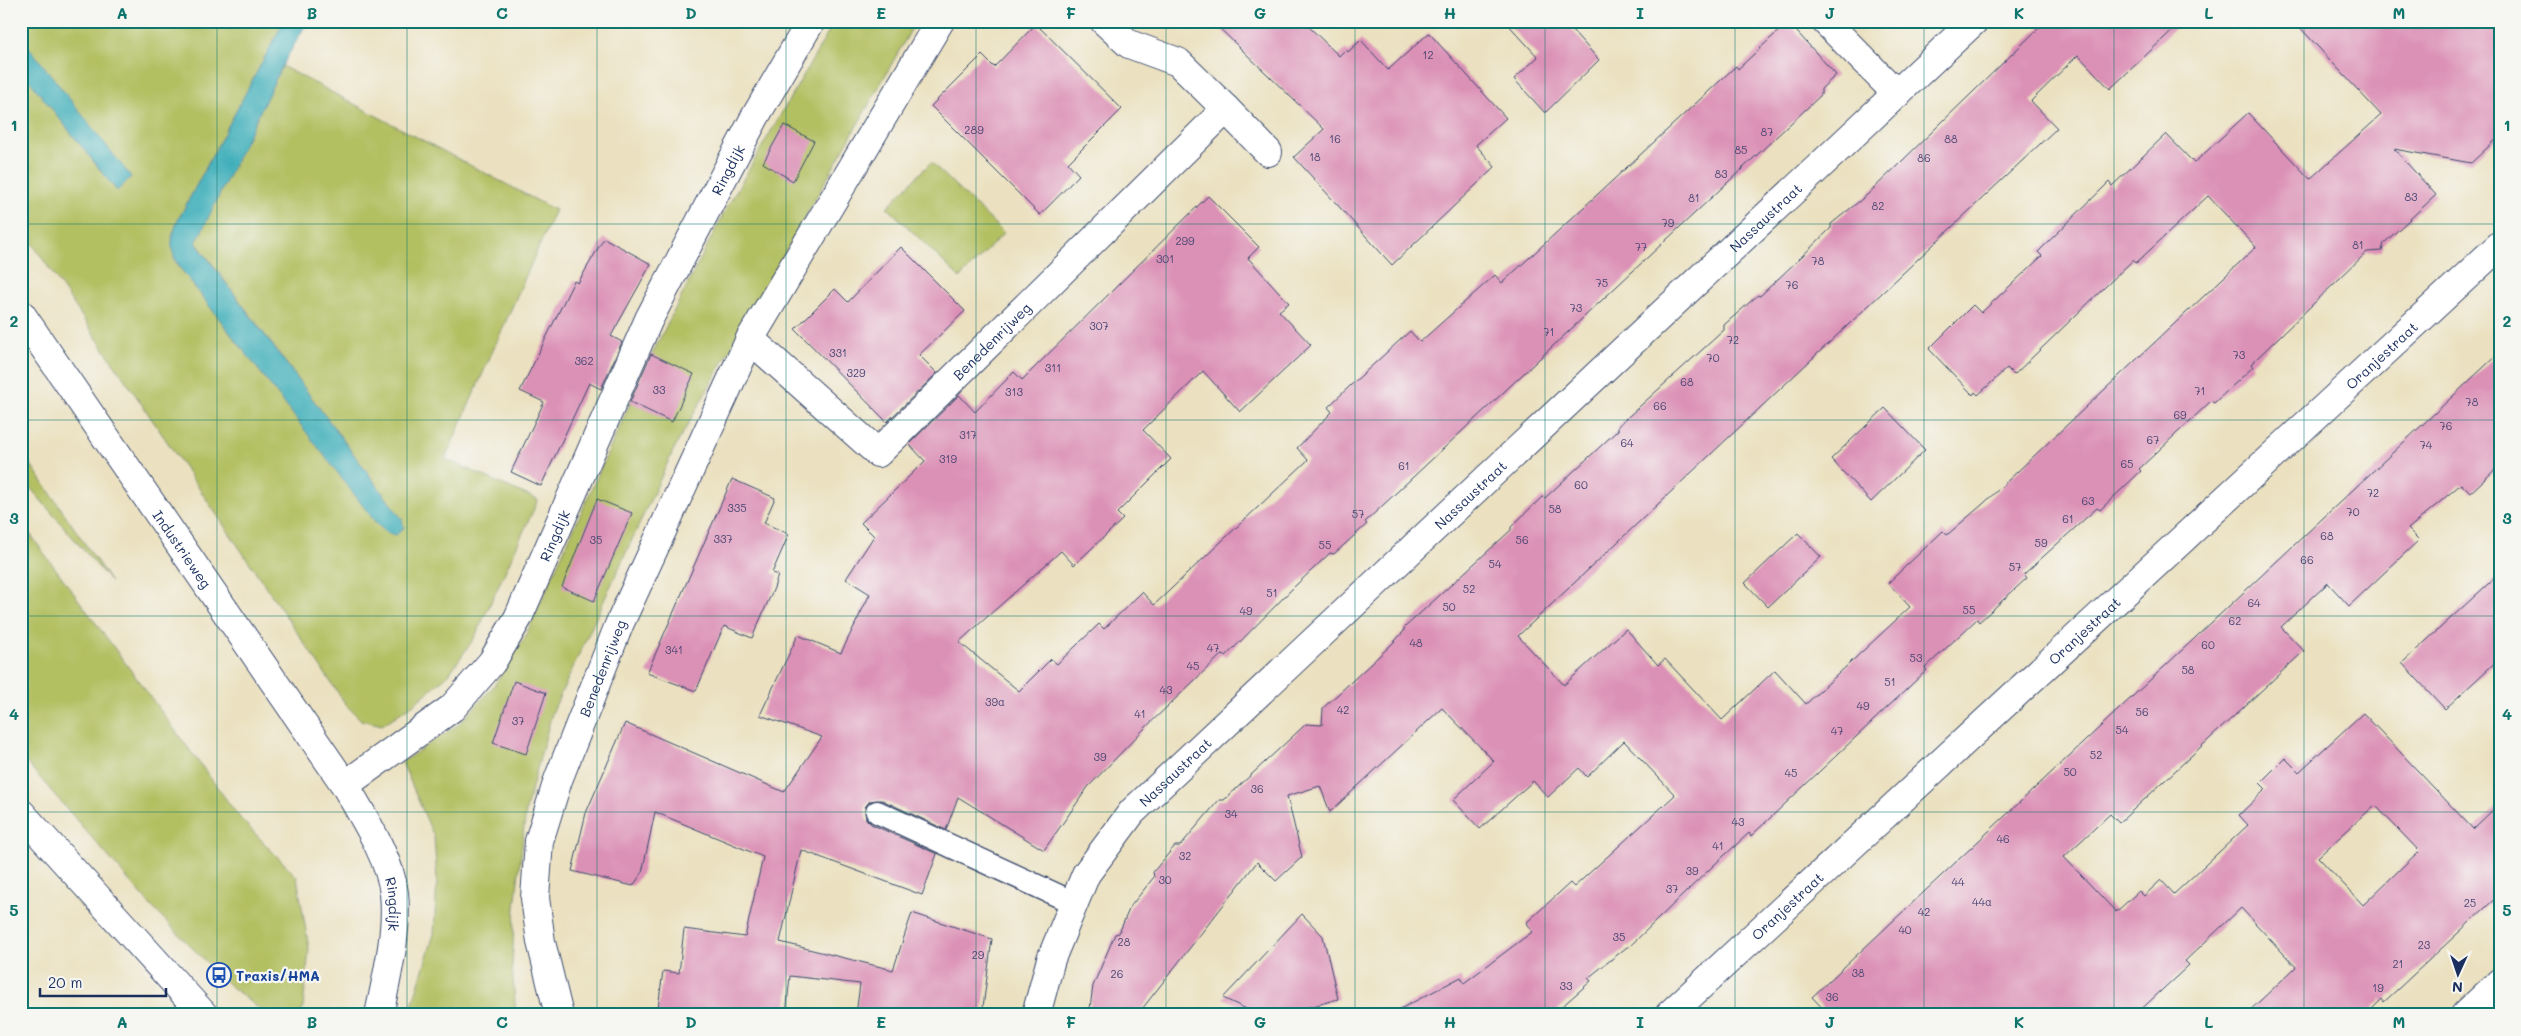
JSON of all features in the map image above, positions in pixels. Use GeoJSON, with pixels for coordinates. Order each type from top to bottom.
{"type":"FeatureCollection","features":[{"type":"Feature","properties":{"kind":"street","name":"Ringdijk"},"geometry":{"type":"LineString","coordinates":[[379,1015],[395,921],[394,891],[379,847],[345,785],[452,708],[492,662],[518,618],[649,319],[755,117],[810,21]]}},
{"type":"Feature","properties":{"kind":"street","name":"Benedenrijweg"},"geometry":{"type":"LineString","coordinates":[[559,1015],[541,942],[535,898],[539,841],[558,780],[620,625],[750,339],[940,21]]}},
{"type":"Feature","properties":{"kind":"street"},"geometry":{"type":"LineString","coordinates":[[1104,21],[1129,44],[1178,62],[1268,152]]}},
{"type":"Feature","properties":{"kind":"street"},"geometry":{"type":"LineString","coordinates":[[1825,21],[1896,94]]}},
{"type":"Feature","properties":{"kind":"street","name":"Nassaustraat"},"geometry":{"type":"LineString","coordinates":[[1036,1015],[1050,959],[1086,874],[1132,812],[1974,21]]}},
{"type":"Feature","properties":{"kind":"street","name":"Benedenrijweg"},"geometry":{"type":"LineString","coordinates":[[750,339],[878,452],[1226,109]]}},
{"type":"Feature","properties":{"kind":"street","name":"Oranjestraat"},"geometry":{"type":"LineString","coordinates":[[1669,1015],[2500,244]]}},
{"type":"Feature","properties":{"kind":"street","name":"Industrieweg"},"geometry":{"type":"LineString","coordinates":[[21,314],[345,785]]}},
{"type":"Feature","properties":{"kind":"street"},"geometry":{"type":"LineString","coordinates":[[21,813],[204,1015]]}},
{"type":"Feature","properties":{"kind":"street"},"geometry":{"type":"LineString","coordinates":[[2465,1015],[2500,982]]}},
{"type":"Feature","properties":{"kind":"lane"},"geometry":{"type":"LineString","coordinates":[[876,812],[1074,903]]}},
{"type":"Feature","properties":{"kind":"green space"},"geometry":{"type":"Polygon","coordinates":[[[21,21],[284,21],[178,220],[172,236],[174,260],[377,524],[387,533],[393,535],[402,519],[196,242],[282,66],[555,210],[445,459],[538,500],[475,637],[449,674],[414,704],[382,725],[361,720],[347,706],[21,227],[21,70],[117,191],[131,177],[21,37],[21,21]]]}},
{"type":"Feature","properties":{"kind":"green space"},"geometry":{"type":"Polygon","coordinates":[[[835,21],[916,21],[674,449],[552,713],[526,810],[515,907],[512,967],[516,1015],[409,1015],[434,934],[437,880],[434,837],[402,762],[459,724],[493,687],[525,637],[654,350],[727,207],[835,21]]]}},
{"type":"Feature","properties":{"kind":"green space"},"geometry":{"type":"Polygon","coordinates":[[[931,162],[1004,233],[960,278],[887,207],[931,162]]]}},
{"type":"Feature","properties":{"kind":"green space"},"geometry":{"type":"Polygon","coordinates":[[[21,450],[111,582],[21,477],[21,450]]]}},
{"type":"Feature","properties":{"kind":"green space"},"geometry":{"type":"Polygon","coordinates":[[[21,522],[240,818],[297,877],[309,949],[303,1008],[300,1015],[267,1015],[228,984],[152,907],[21,756],[21,522]]]}},
{"type":"Feature","properties":{"kind":"water"},"geometry":{"type":"Polygon","coordinates":[[[284,21],[308,21],[282,66],[196,243],[402,519],[404,528],[396,535],[387,533],[377,524],[184,273],[173,254],[173,235],[178,220],[284,21]]]}},
{"type":"Feature","properties":{"kind":"water"},"geometry":{"type":"Polygon","coordinates":[[[21,37],[131,177],[117,191],[21,70],[21,37]]]}},
{"type":"Feature","properties":{"kind":"building"},"geometry":{"type":"Polygon","coordinates":[[[1212,21],[1303,21],[1339,56],[1346,49],[1348,52],[1361,40],[1388,70],[1429,33],[1506,118],[1476,145],[1495,167],[1392,265],[1294,157],[1324,129],[1212,21]]]}},
{"type":"Feature","properties":{"kind":"building"},"geometry":{"type":"Polygon","coordinates":[[[1505,21],[1564,21],[1599,60],[1545,113],[1514,79],[1538,57],[1505,21]]]}},
{"type":"Feature","properties":{"kind":"building"},"geometry":{"type":"Polygon","coordinates":[[[2046,21],[2182,21],[2110,89],[2078,55],[2031,101],[2057,128],[1518,636],[1564,685],[1626,629],[1658,665],[1665,659],[1722,720],[1775,670],[1806,704],[1910,607],[1888,583],[1943,531],[1947,535],[1983,504],[2256,247],[2208,196],[2136,263],[2133,260],[2014,375],[2007,368],[1978,395],[1975,392],[1973,395],[1929,349],[1973,305],[1981,313],[2042,256],[2038,252],[2109,182],[2112,186],[2166,134],[2194,163],[2248,113],[2310,179],[2381,115],[2294,21],[2500,21],[2500,136],[2471,163],[2394,149],[2436,195],[2384,243],[2382,251],[2367,252],[2251,364],[2253,367],[2214,403],[2211,401],[2139,469],[2141,471],[2100,510],[2097,508],[2024,574],[2027,578],[1979,622],[1977,619],[1925,668],[1927,670],[1751,836],[1749,833],[1629,947],[1588,978],[1591,981],[1552,1015],[1389,1015],[1461,977],[1464,983],[1532,932],[1526,923],[1570,883],[1574,887],[1675,795],[1624,741],[1587,777],[1579,768],[1548,797],[1533,781],[1480,829],[1453,800],[1494,761],[1442,708],[1330,812],[1320,786],[1287,796],[1302,857],[1276,881],[1257,862],[1142,1009],[1137,1008],[1137,1015],[1089,1015],[1093,986],[1115,934],[1119,933],[1130,907],[1154,877],[1153,872],[1175,846],[1180,846],[1219,800],[1224,800],[1306,724],[1322,725],[1323,708],[1393,643],[1404,631],[1404,628],[1511,530],[1511,527],[1542,497],[1545,498],[1618,430],[1618,426],[1724,330],[1724,325],[1758,295],[1760,296],[1797,261],[1831,228],[1831,224],[1867,195],[2046,21]]]}},
{"type":"Feature","properties":{"kind":"building"},"geometry":{"type":"Polygon","coordinates":[[[1788,22],[1836,75],[1821,89],[1821,95],[1365,522],[1367,524],[1334,554],[1330,553],[1226,656],[1221,655],[1145,728],[1088,787],[1044,850],[958,797],[946,830],[882,800],[870,801],[865,807],[866,819],[871,824],[937,854],[922,895],[801,850],[780,942],[893,970],[912,913],[992,939],[982,1015],[856,1015],[860,984],[790,976],[786,1015],[657,1015],[663,971],[679,973],[684,929],[745,937],[763,857],[655,812],[642,873],[633,886],[572,871],[586,813],[625,723],[784,792],[822,737],[760,715],[798,635],[841,653],[870,594],[846,579],[874,536],[861,523],[925,461],[909,444],[959,395],[975,412],[1014,372],[1022,380],[1208,196],[1259,247],[1248,258],[1289,303],[1279,311],[1311,345],[1240,412],[1203,371],[1143,430],[1171,459],[1117,513],[1123,519],[1074,565],[1061,551],[959,642],[1019,691],[1051,659],[1057,664],[1099,624],[1104,629],[1142,592],[1154,605],[1308,460],[1297,448],[1332,412],[1328,407],[1351,385],[1410,331],[1420,342],[1495,275],[1502,283],[1736,66],[1738,69],[1788,22]]]}},
{"type":"Feature","properties":{"kind":"building"},"geometry":{"type":"Polygon","coordinates":[[[1036,24],[1122,109],[1068,163],[1079,175],[1040,215],[931,106],[982,55],[994,67],[1036,24]]]}},
{"type":"Feature","properties":{"kind":"building"},"geometry":{"type":"Polygon","coordinates":[[[784,125],[814,141],[793,181],[763,163],[784,125]]]}},
{"type":"Feature","properties":{"kind":"building"},"geometry":{"type":"Polygon","coordinates":[[[604,238],[651,264],[611,336],[622,342],[601,389],[589,383],[541,486],[511,472],[544,402],[520,391],[574,281],[578,283],[604,238]]]}},
{"type":"Feature","properties":{"kind":"building"},"geometry":{"type":"Polygon","coordinates":[[[901,247],[965,311],[919,355],[937,373],[887,422],[795,329],[835,289],[848,302],[901,247]]]}},
{"type":"Feature","properties":{"kind":"building"},"geometry":{"type":"Polygon","coordinates":[[[2500,352],[2500,465],[2470,493],[2461,484],[2408,529],[2419,540],[2349,606],[2328,583],[2281,627],[2304,651],[2119,823],[2110,814],[2064,857],[2116,912],[2139,891],[2144,896],[2161,880],[2174,894],[2248,825],[2239,815],[2266,789],[2260,783],[2285,758],[2299,772],[2363,713],[2473,829],[2500,803],[2500,894],[2384,1002],[2382,999],[2366,1015],[2245,1015],[2296,967],[2241,908],[2185,961],[2189,965],[2135,1015],[1829,1015],[1812,997],[2500,352]],[[2375,805],[2318,857],[2363,905],[2419,851],[2375,805]]]}},
{"type":"Feature","properties":{"kind":"building"},"geometry":{"type":"Polygon","coordinates":[[[651,354],[694,374],[672,422],[630,402],[651,354]]]}},
{"type":"Feature","properties":{"kind":"building"},"geometry":{"type":"Polygon","coordinates":[[[1885,408],[1925,450],[1871,502],[1831,459],[1885,408]]]}},
{"type":"Feature","properties":{"kind":"building"},"geometry":{"type":"Polygon","coordinates":[[[732,479],[775,498],[764,523],[789,534],[772,573],[778,575],[774,588],[752,638],[724,626],[696,691],[647,673],[732,479]]]}},
{"type":"Feature","properties":{"kind":"building"},"geometry":{"type":"Polygon","coordinates":[[[597,499],[632,513],[594,601],[562,587],[597,499]]]}},
{"type":"Feature","properties":{"kind":"building"},"geometry":{"type":"Polygon","coordinates":[[[1798,533],[1821,557],[1768,607],[1745,583],[1798,533]]]}},
{"type":"Feature","properties":{"kind":"building"},"geometry":{"type":"Polygon","coordinates":[[[2500,573],[2500,658],[2445,709],[2402,663],[2500,573]]]}},
{"type":"Feature","properties":{"kind":"building"},"geometry":{"type":"Polygon","coordinates":[[[514,681],[546,693],[526,754],[493,743],[514,681]]]}},
{"type":"Feature","properties":{"kind":"building"},"geometry":{"type":"Polygon","coordinates":[[[1302,914],[1323,936],[1338,999],[1280,1015],[1259,1015],[1223,998],[1302,914]]]}},
{"type":"Feature","properties":{"kind":"place","name":"Traxis/HMA"},"geometry":{"type":"Point","coordinates":[219,975]}}]}
